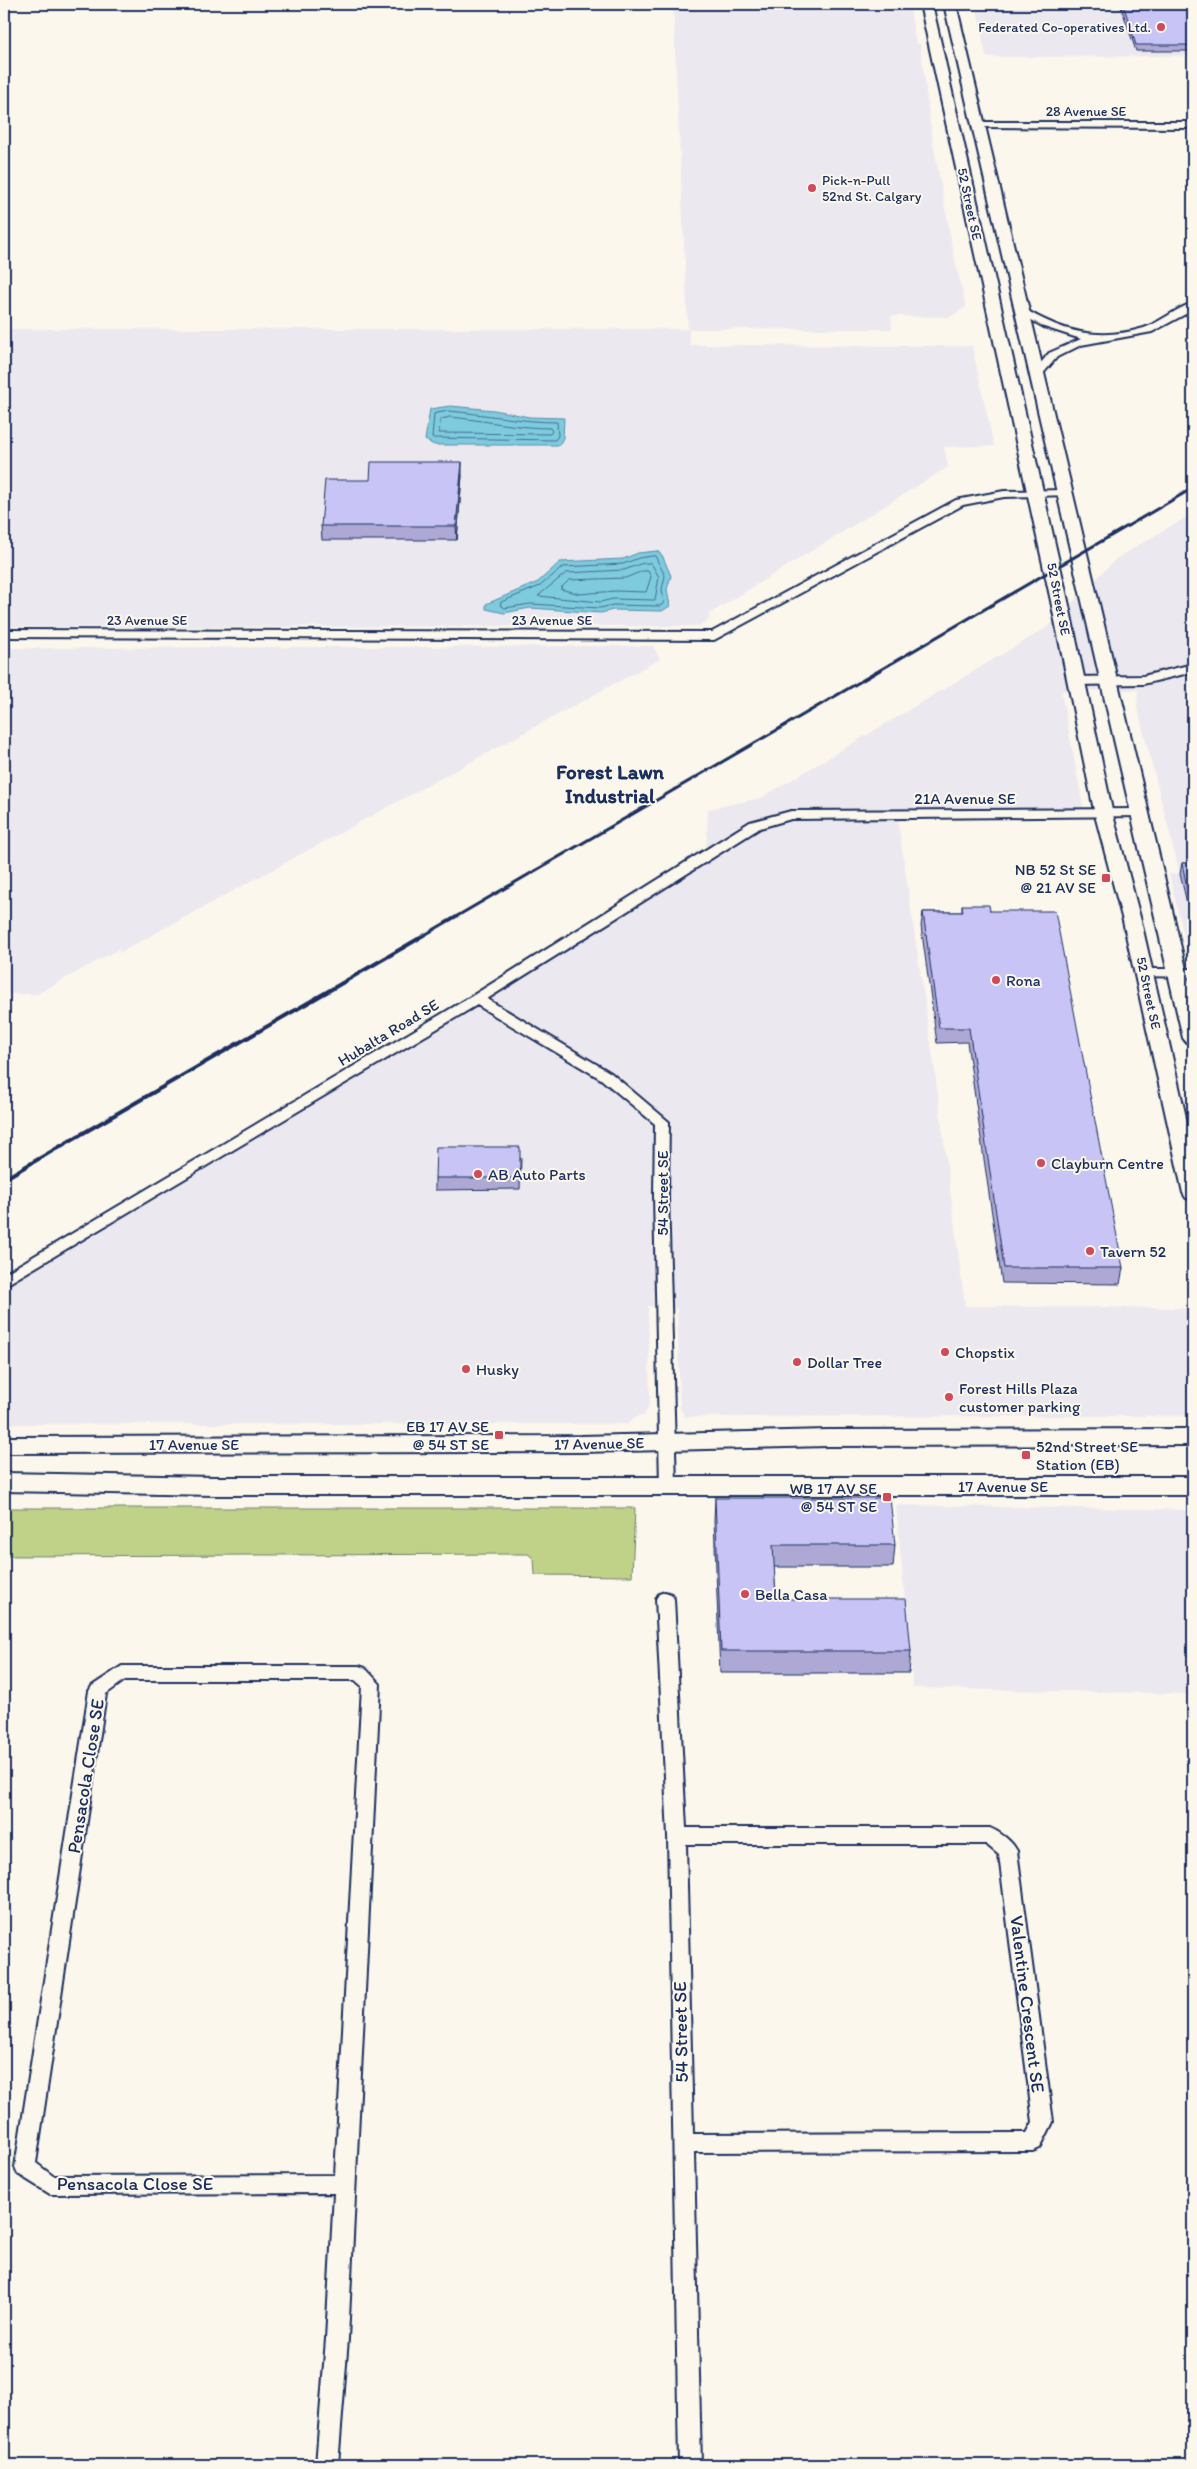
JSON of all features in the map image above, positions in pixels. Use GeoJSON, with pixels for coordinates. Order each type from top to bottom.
{"type":"FeatureCollection","features":[{"type":"Feature","properties":{"kind":"main road","name":"52 Street SE"},"geometry":{"type":"LineString","coordinates":[[926,4],[1034,494],[1054,569],[1075,681],[1104,814],[1144,973],[1193,1193]]}},
{"type":"Feature","properties":{"kind":"main road","name":"52 Street SE"},"geometry":{"type":"LineString","coordinates":[[950,4],[1140,813],[1186,973],[1193,1038]]}},
{"type":"Feature","properties":{"kind":"main road","name":"17 Avenue SE"},"geometry":{"type":"LineString","coordinates":[[4,1445],[667,1443],[869,1438],[1193,1438]]}},
{"type":"Feature","properties":{"kind":"main road","name":"17 Avenue SE"},"geometry":{"type":"LineString","coordinates":[[4,1482],[168,1486],[1193,1486]]}},
{"type":"Feature","properties":{"kind":"street","name":"28 Avenue SE"},"geometry":{"type":"LineString","coordinates":[[978,125],[1193,125]]}},
{"type":"Feature","properties":{"kind":"street"},"geometry":{"type":"LineString","coordinates":[[1037,374],[1053,355],[1078,342],[1098,337],[1148,330],[1193,306]]}},
{"type":"Feature","properties":{"kind":"street"},"geometry":{"type":"LineString","coordinates":[[1022,312],[1046,326],[1064,333],[1098,337]]}},
{"type":"Feature","properties":{"kind":"street","name":"23 Avenue SE"},"geometry":{"type":"LineString","coordinates":[[4,634],[714,636],[960,502],[1004,494],[1065,493]]}},
{"type":"Feature","properties":{"kind":"street"},"geometry":{"type":"LineString","coordinates":[[1075,681],[1143,680],[1193,668]]}},
{"type":"Feature","properties":{"kind":"street","name":"21A Avenue SE"},"geometry":{"type":"LineString","coordinates":[[791,815],[1140,813]]}},
{"type":"Feature","properties":{"kind":"street","name":"Hubalta Road SE"},"geometry":{"type":"LineString","coordinates":[[4,1281],[477,999],[755,825],[791,815]]}},
{"type":"Feature","properties":{"kind":"street"},"geometry":{"type":"LineString","coordinates":[[1144,973],[1186,973]]}},
{"type":"Feature","properties":{"kind":"street","name":"54 Street SE"},"geometry":{"type":"LineString","coordinates":[[477,999],[606,1076],[662,1122],[661,1204],[668,1486]]}},
{"type":"Feature","properties":{"kind":"street","name":"54 Street SE"},"geometry":{"type":"LineString","coordinates":[[665,1599],[677,1836],[690,2465]]}},
{"type":"Feature","properties":{"kind":"street","name":"Pensacola Close SE"},"geometry":{"type":"LineString","coordinates":[[327,2465],[337,2339],[371,1684],[359,1673],[122,1673],[98,1691],[25,2167],[50,2185],[344,2184]]}},
{"type":"Feature","properties":{"kind":"street","name":"Valentine Crescent SE"},"geometry":{"type":"LineString","coordinates":[[677,1836],[990,1836],[1008,1851],[1043,2122],[1033,2142],[683,2143]]}},
{"type":"Feature","properties":{"kind":"shaded area"},"geometry":{"type":"Polygon","coordinates":[[[673,4],[909,4],[916,43],[920,44],[932,137],[954,256],[966,307],[950,317],[891,316],[892,329],[689,329],[690,345],[972,346],[994,446],[944,447],[948,467],[709,614],[709,620],[699,626],[4,627],[4,329],[688,329],[673,4]]]}},
{"type":"Feature","properties":{"kind":"shaded area"},"geometry":{"type":"Polygon","coordinates":[[[976,4],[1193,4],[1193,56],[986,57],[976,4]]]}},
{"type":"Feature","properties":{"kind":"shaded area"},"geometry":{"type":"Polygon","coordinates":[[[1193,513],[1193,954],[1187,948],[1169,874],[1180,874],[1137,706],[1138,690],[1061,691],[1084,811],[897,815],[935,1072],[965,1306],[1187,1308],[1193,1340],[1193,1416],[685,1417],[680,1408],[677,1308],[648,1306],[650,1402],[644,1416],[640,1415],[627,1424],[4,1424],[4,1281],[477,999],[706,855],[708,809],[761,798],[1048,627],[1117,558],[1193,513]]]}},
{"type":"Feature","properties":{"kind":"shaded area"},"geometry":{"type":"Polygon","coordinates":[[[653,646],[660,659],[119,953],[119,949],[37,994],[4,994],[4,648],[653,646]]]}},
{"type":"Feature","properties":{"kind":"shaded area"},"geometry":{"type":"Polygon","coordinates":[[[896,1505],[1193,1510],[1193,1694],[913,1688],[896,1505]]]}},
{"type":"Feature","properties":{"kind":"green space"},"geometry":{"type":"Polygon","coordinates":[[[4,1508],[635,1508],[632,1576],[535,1575],[534,1559],[528,1554],[4,1556],[4,1508]]]}},
{"type":"Feature","properties":{"kind":"water"},"geometry":{"type":"Polygon","coordinates":[[[450,406],[494,410],[529,417],[564,418],[563,438],[559,445],[434,445],[425,440],[430,409],[450,406]]]}},
{"type":"Feature","properties":{"kind":"water"},"geometry":{"type":"Polygon","coordinates":[[[657,551],[662,555],[671,576],[667,589],[670,606],[662,611],[613,610],[601,613],[530,608],[504,613],[486,609],[486,604],[538,582],[560,562],[623,559],[638,553],[657,551]]]}},
{"type":"Feature","properties":{"kind":"building","name":"Federated Co-operatives Ltd."},"geometry":{"type":"Polygon","coordinates":[[[1123,4],[1193,4],[1193,45],[1136,45],[1123,4]]]}},
{"type":"Feature","properties":{"kind":"building"},"geometry":{"type":"Polygon","coordinates":[[[371,462],[462,462],[456,526],[321,526],[325,480],[370,480],[371,462]]]}},
{"type":"Feature","properties":{"kind":"building"},"geometry":{"type":"Polygon","coordinates":[[[1193,691],[1193,705],[1190,692],[1193,691]]]}},
{"type":"Feature","properties":{"kind":"building"},"geometry":{"type":"Polygon","coordinates":[[[1182,863],[1193,863],[1193,892],[1188,892],[1182,863]]]}},
{"type":"Feature","properties":{"kind":"building"},"geometry":{"type":"Polygon","coordinates":[[[962,905],[989,905],[990,911],[1055,911],[1123,1268],[1004,1268],[969,1028],[939,1028],[923,912],[963,912],[962,905]]]}},
{"type":"Feature","properties":{"kind":"building","name":"AB Auto Parts"},"geometry":{"type":"Polygon","coordinates":[[[436,1147],[520,1147],[520,1178],[435,1178],[436,1147]]]}},
{"type":"Feature","properties":{"kind":"building","name":"Bella Casa"},"geometry":{"type":"Polygon","coordinates":[[[715,1498],[890,1498],[895,1545],[773,1545],[776,1599],[906,1599],[911,1651],[721,1651],[715,1498]]]}},
{"type":"Feature","properties":{"kind":"railway"},"geometry":{"type":"LineString","coordinates":[[416,940],[1193,488]]}},
{"type":"Feature","properties":{"kind":"railway"},"geometry":{"type":"LineString","coordinates":[[4,1179],[418,939]]}},
{"type":"Feature","properties":{"kind":"place","name":"Federated Co-operatives Ltd."},"geometry":{"type":"Point","coordinates":[1161,27]}},
{"type":"Feature","properties":{"kind":"place","name":"Pick-n-Pull 52nd St. Calgary"},"geometry":{"type":"Point","coordinates":[812,188]}},
{"type":"Feature","properties":{"kind":"place","name":"NB 52 St SE @ 21 AV SE"},"geometry":{"type":"Point","coordinates":[1106,878]}},
{"type":"Feature","properties":{"kind":"place","name":"Rona"},"geometry":{"type":"Point","coordinates":[996,980]}},
{"type":"Feature","properties":{"kind":"place","name":"Clayburn Centre"},"geometry":{"type":"Point","coordinates":[1041,1163]}},
{"type":"Feature","properties":{"kind":"place","name":"AB Auto Parts"},"geometry":{"type":"Point","coordinates":[478,1174]}},
{"type":"Feature","properties":{"kind":"place","name":"Tavern 52"},"geometry":{"type":"Point","coordinates":[1090,1251]}},
{"type":"Feature","properties":{"kind":"place","name":"Chopstix"},"geometry":{"type":"Point","coordinates":[945,1352]}},
{"type":"Feature","properties":{"kind":"place","name":"Dollar Tree"},"geometry":{"type":"Point","coordinates":[797,1362]}},
{"type":"Feature","properties":{"kind":"place","name":"Husky"},"geometry":{"type":"Point","coordinates":[466,1369]}},
{"type":"Feature","properties":{"kind":"place","name":"Forest Hills Plaza customer parking"},"geometry":{"type":"Point","coordinates":[949,1397]}},
{"type":"Feature","properties":{"kind":"place","name":"EB 17 AV SE @ 54 ST SE"},"geometry":{"type":"Point","coordinates":[499,1435]}},
{"type":"Feature","properties":{"kind":"place","name":"52nd Street SE Station (EB)"},"geometry":{"type":"Point","coordinates":[1026,1455]}},
{"type":"Feature","properties":{"kind":"place","name":"WB 17 AV SE @ 54 ST SE"},"geometry":{"type":"Point","coordinates":[887,1497]}},
{"type":"Feature","properties":{"kind":"place","name":"Bella Casa"},"geometry":{"type":"Point","coordinates":[745,1594]}},
{"type":"Feature","properties":{"kind":"district","name":"Forest Lawn Industrial"},"geometry":{"type":"Point","coordinates":[610,784]}}]}
